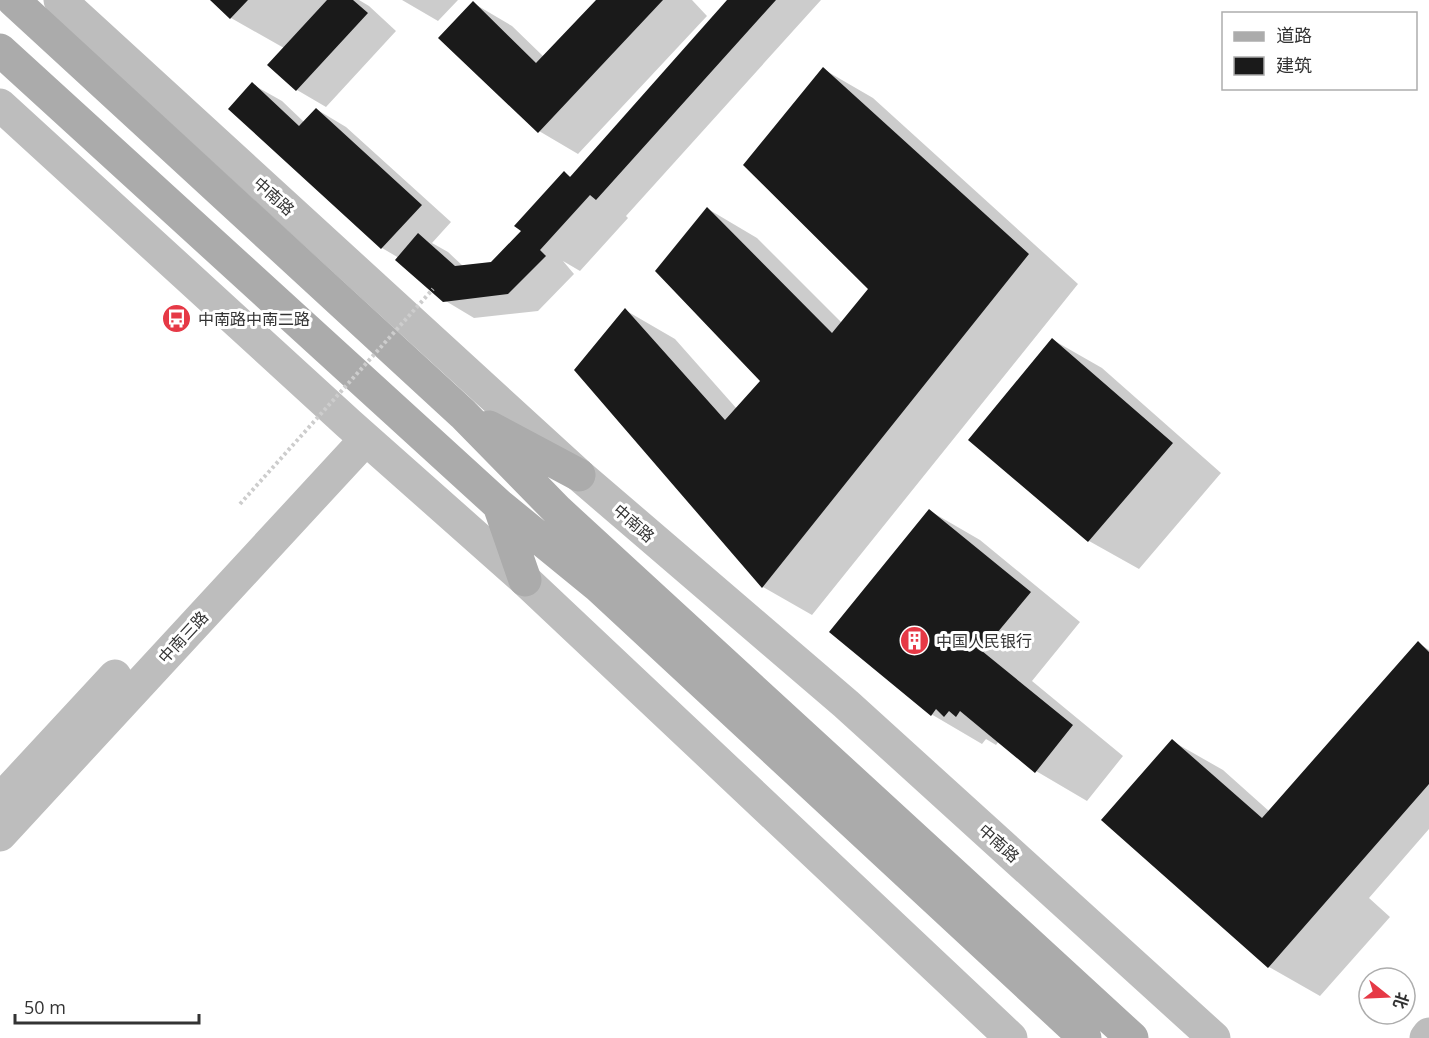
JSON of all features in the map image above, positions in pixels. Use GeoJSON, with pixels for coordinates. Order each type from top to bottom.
{"type":"FeatureCollection","features":[{"type":"Feature","properties":{"kind":"main road","name":"中南路"},"geometry":{"type":"LineString","coordinates":[[13,0],[463,414],[558,511],[1132,1038]]}},
{"type":"Feature","properties":{"kind":"main road","name":"中南路"},"geometry":{"type":"LineString","coordinates":[[60,0],[579,475],[846,704],[1214,1038]]}},
{"type":"Feature","properties":{"kind":"main road"},"geometry":{"type":"LineString","coordinates":[[0,50],[499,505],[598,586],[1085,1038]]}},
{"type":"Feature","properties":{"kind":"main road"},"geometry":{"type":"LineString","coordinates":[[0,105],[357,431],[525,580],[1011,1038]]}},
{"type":"Feature","properties":{"kind":"main road"},"geometry":{"type":"LineString","coordinates":[[463,414],[579,475]]}},
{"type":"Feature","properties":{"kind":"main road","name":"中南三路"},"geometry":{"type":"LineString","coordinates":[[0,800],[357,431]]}},
{"type":"Feature","properties":{"kind":"main road","name":"中南三路"},"geometry":{"type":"LineString","coordinates":[[0,835],[357,431]]}},
{"type":"Feature","properties":{"kind":"main road"},"geometry":{"type":"LineString","coordinates":[[499,505],[525,580]]}},
{"type":"Feature","properties":{"kind":"main road"},"geometry":{"type":"LineString","coordinates":[[1426,1038],[1429,1034]]}},
{"type":"Feature","properties":{"kind":"path"},"geometry":{"type":"LineString","coordinates":[[240,504],[433,289]]}},
{"type":"Feature","properties":{"kind":"building"},"geometry":{"type":"Polygon","coordinates":[[[210,0],[248,0],[230,19],[210,0]]]}},
{"type":"Feature","properties":{"kind":"building"},"geometry":{"type":"Polygon","coordinates":[[[327,0],[353,0],[368,13],[296,91],[267,65],[327,0]]]}},
{"type":"Feature","properties":{"kind":"building"},"geometry":{"type":"Polygon","coordinates":[[[596,0],[663,0],[538,133],[438,38],[473,1],[536,63],[596,0]]]}},
{"type":"Feature","properties":{"kind":"building"},"geometry":{"type":"Polygon","coordinates":[[[727,0],[776,0],[596,200],[590,195],[540,250],[546,256],[508,294],[443,302],[395,260],[418,233],[455,266],[491,262],[521,231],[514,226],[564,171],[570,177],[727,0]]]}},
{"type":"Feature","properties":{"kind":"building"},"geometry":{"type":"Polygon","coordinates":[[[823,67],[1029,254],[762,588],[574,370],[625,308],[725,420],[760,381],[655,271],[707,207],[832,333],[868,289],[743,165],[823,67]]]}},
{"type":"Feature","properties":{"kind":"building"},"geometry":{"type":"Polygon","coordinates":[[[252,82],[299,126],[316,108],[422,205],[381,249],[228,109],[252,82]]]}},
{"type":"Feature","properties":{"kind":"building"},"geometry":{"type":"Polygon","coordinates":[[[1052,338],[1173,443],[1088,542],[968,440],[1052,338]]]}},
{"type":"Feature","properties":{"kind":"building","name":"中国人民银行"},"geometry":{"type":"Polygon","coordinates":[[[929,509],[1031,592],[982,651],[1073,725],[1035,773],[960,711],[956,717],[949,711],[944,717],[936,709],[931,716],[829,632],[929,509]]]}},
{"type":"Feature","properties":{"kind":"building"},"geometry":{"type":"Polygon","coordinates":[[[1418,641],[1429,652],[1429,784],[1268,968],[1101,820],[1172,739],[1262,818],[1418,641]]]}},
{"type":"Feature","properties":{"kind":"place","name":"中南路中南二路"},"geometry":{"type":"Point","coordinates":[177,319]}},
{"type":"Feature","properties":{"kind":"place","name":"中国人民银行"},"geometry":{"type":"Point","coordinates":[915,641]}}]}
